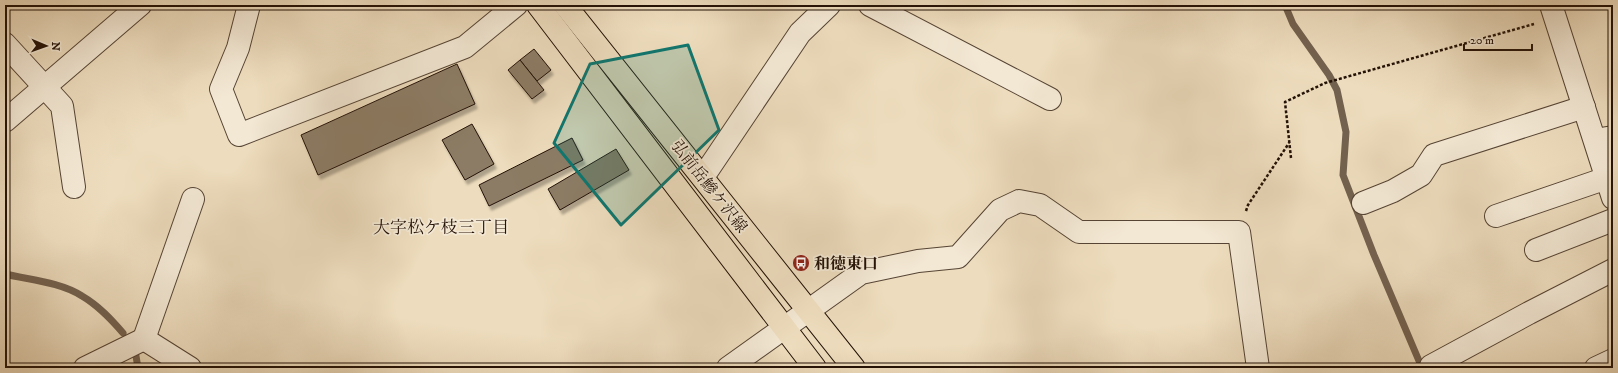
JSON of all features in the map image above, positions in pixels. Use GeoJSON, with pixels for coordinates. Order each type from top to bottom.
{"type":"FeatureCollection","features":[{"type":"Feature","properties":{"kind":"main road"},"geometry":{"type":"LineString","coordinates":[[538,5],[815,368]]}},
{"type":"Feature","properties":{"kind":"main road","name":"弘前岳鰺ケ沢線"},"geometry":{"type":"LineString","coordinates":[[565,5],[854,368]]}},
{"type":"Feature","properties":{"kind":"street"},"geometry":{"type":"LineString","coordinates":[[5,121],[140,5]]}},
{"type":"Feature","properties":{"kind":"street"},"geometry":{"type":"LineString","coordinates":[[249,5],[238,48],[221,88],[239,134],[465,47],[516,5]]}},
{"type":"Feature","properties":{"kind":"street"},"geometry":{"type":"LineString","coordinates":[[703,177],[800,33],[829,5]]}},
{"type":"Feature","properties":{"kind":"street"},"geometry":{"type":"LineString","coordinates":[[870,5],[1050,99]]}},
{"type":"Feature","properties":{"kind":"street"},"geometry":{"type":"LineString","coordinates":[[1496,216],[1610,188],[1604,139],[1584,108],[1553,11]]}},
{"type":"Feature","properties":{"kind":"street"},"geometry":{"type":"LineString","coordinates":[[5,44],[62,106],[74,187]]}},
{"type":"Feature","properties":{"kind":"street"},"geometry":{"type":"LineString","coordinates":[[1363,203],[1392,191],[1420,175],[1434,155],[1584,108]]}},
{"type":"Feature","properties":{"kind":"street"},"geometry":{"type":"LineString","coordinates":[[85,368],[144,339],[193,199]]}},
{"type":"Feature","properties":{"kind":"street"},"geometry":{"type":"LineString","coordinates":[[728,368],[861,273],[918,261],[958,257],[1000,210],[1019,201],[1040,205],[1079,232],[1239,232],[1258,368]]}},
{"type":"Feature","properties":{"kind":"street"},"geometry":{"type":"LineString","coordinates":[[1536,250],[1613,220]]}},
{"type":"Feature","properties":{"kind":"street"},"geometry":{"type":"LineString","coordinates":[[1431,366],[1613,270]]}},
{"type":"Feature","properties":{"kind":"street"},"geometry":{"type":"LineString","coordinates":[[144,339],[190,368]]}},
{"type":"Feature","properties":{"kind":"street"},"geometry":{"type":"LineString","coordinates":[[1596,368],[1613,360]]}},
{"type":"Feature","properties":{"kind":"path"},"geometry":{"type":"LineString","coordinates":[[1291,158],[1285,102],[1325,83],[1553,11]]}},
{"type":"Feature","properties":{"kind":"path"},"geometry":{"type":"LineString","coordinates":[[1239,232],[1248,205],[1289,142]]}},
{"type":"Feature","properties":{"kind":"highlighted area"},"geometry":{"type":"Polygon","coordinates":[[[688,45],[719,130],[621,225],[554,143],[590,64],[688,45]]]}},
{"type":"Feature","properties":{"kind":"building"},"geometry":{"type":"Polygon","coordinates":[[[534,49],[551,70],[537,81],[520,60],[534,49]]]}},
{"type":"Feature","properties":{"kind":"building"},"geometry":{"type":"Polygon","coordinates":[[[520,60],[544,90],[532,99],[508,70],[520,60]]]}},
{"type":"Feature","properties":{"kind":"building"},"geometry":{"type":"Polygon","coordinates":[[[457,64],[475,104],[318,175],[301,135],[457,64]]]}},
{"type":"Feature","properties":{"kind":"building"},"geometry":{"type":"Polygon","coordinates":[[[472,124],[494,164],[465,180],[442,140],[472,124]]]}},
{"type":"Feature","properties":{"kind":"building"},"geometry":{"type":"Polygon","coordinates":[[[572,138],[583,160],[489,206],[479,185],[572,138]]]}},
{"type":"Feature","properties":{"kind":"building"},"geometry":{"type":"Polygon","coordinates":[[[616,149],[629,170],[560,210],[548,189],[616,149]]]}},
{"type":"Feature","properties":{"kind":"waterway"},"geometry":{"type":"LineString","coordinates":[[1285,5],[1293,24],[1329,75],[1337,90],[1346,132],[1343,175],[1374,255],[1422,368]]}},
{"type":"Feature","properties":{"kind":"waterway"},"geometry":{"type":"LineString","coordinates":[[5,274],[55,284],[73,291],[99,308],[123,333]]}},
{"type":"Feature","properties":{"kind":"waterway"},"geometry":{"type":"LineString","coordinates":[[135,350],[138,368]]}},
{"type":"Feature","properties":{"kind":"place","name":"和徳東口"},"geometry":{"type":"Point","coordinates":[801,263]}},
{"type":"Feature","properties":{"kind":"district","name":"大字松ケ枝三丁目"},"geometry":{"type":"Point","coordinates":[441,227]}}]}
